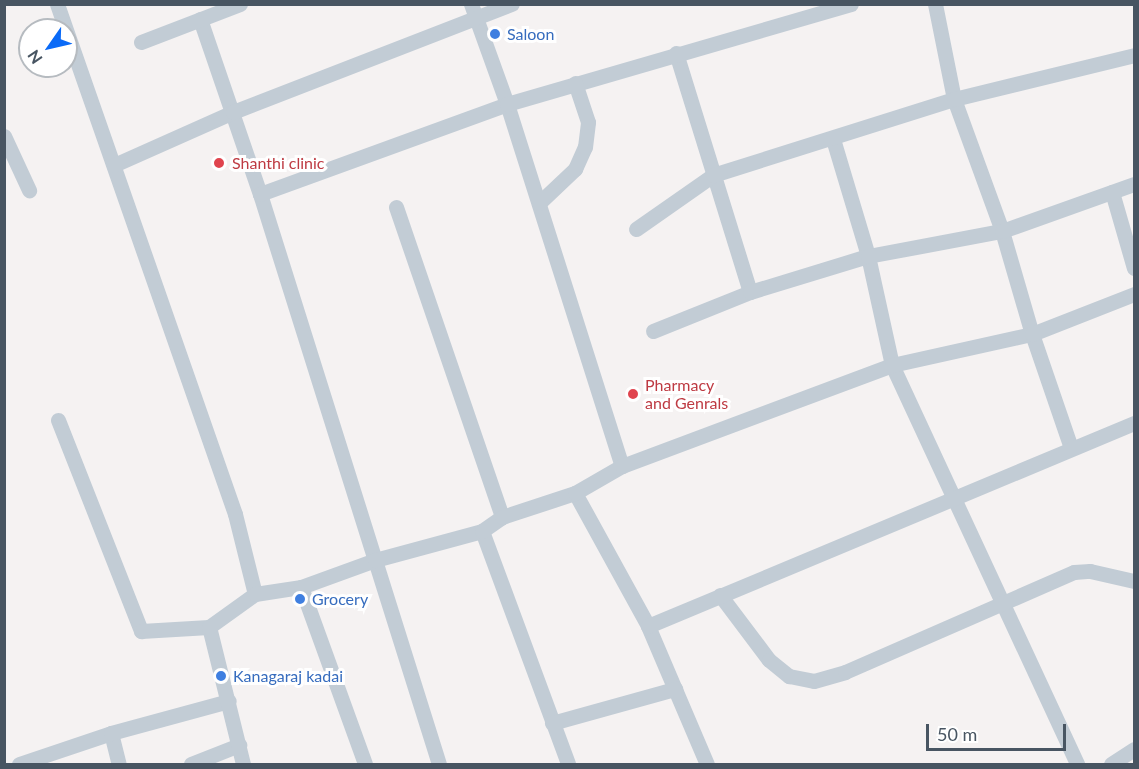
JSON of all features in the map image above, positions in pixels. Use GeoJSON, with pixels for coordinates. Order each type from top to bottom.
{"type":"FeatureCollection","features":[{"type":"Feature","properties":{"kind":"street"},"geometry":{"type":"LineString","coordinates":[[57,4],[235,514],[255,594]]}},
{"type":"Feature","properties":{"kind":"street"},"geometry":{"type":"LineString","coordinates":[[141,42],[240,4]]}},
{"type":"Feature","properties":{"kind":"street"},"geometry":{"type":"LineString","coordinates":[[114,165],[473,10],[512,4]]}},
{"type":"Feature","properties":{"kind":"street"},"geometry":{"type":"LineString","coordinates":[[260,194],[507,104],[851,4]]}},
{"type":"Feature","properties":{"kind":"street"},"geometry":{"type":"LineString","coordinates":[[935,4],[954,99],[1002,231],[1032,334],[1071,448]]}},
{"type":"Feature","properties":{"kind":"street"},"geometry":{"type":"LineString","coordinates":[[473,10],[507,104],[622,466]]}},
{"type":"Feature","properties":{"kind":"street"},"geometry":{"type":"LineString","coordinates":[[200,19],[260,194],[439,765]]}},
{"type":"Feature","properties":{"kind":"street"},"geometry":{"type":"LineString","coordinates":[[676,53],[750,292]]}},
{"type":"Feature","properties":{"kind":"street"},"geometry":{"type":"LineString","coordinates":[[636,229],[713,175],[954,99],[1134,55]]}},
{"type":"Feature","properties":{"kind":"street"},"geometry":{"type":"LineString","coordinates":[[538,204],[575,169],[585,147],[588,123],[575,83]]}},
{"type":"Feature","properties":{"kind":"street"},"geometry":{"type":"LineString","coordinates":[[4,136],[28,190]]}},
{"type":"Feature","properties":{"kind":"street"},"geometry":{"type":"LineString","coordinates":[[833,138],[868,256],[892,365],[951,497],[1077,765]]}},
{"type":"Feature","properties":{"kind":"street"},"geometry":{"type":"LineString","coordinates":[[653,330],[750,292],[868,256],[1002,231],[1134,184]]}},
{"type":"Feature","properties":{"kind":"street"},"geometry":{"type":"LineString","coordinates":[[1112,192],[1134,268]]}},
{"type":"Feature","properties":{"kind":"street"},"geometry":{"type":"LineString","coordinates":[[396,207],[501,518]]}},
{"type":"Feature","properties":{"kind":"street"},"geometry":{"type":"LineString","coordinates":[[58,420],[141,631],[209,627],[255,594],[301,587],[375,560],[482,531],[501,518],[575,493],[622,466],[892,365],[1032,334],[1134,294]]}},
{"type":"Feature","properties":{"kind":"street"},"geometry":{"type":"LineString","coordinates":[[648,626],[951,497],[1134,423]]}},
{"type":"Feature","properties":{"kind":"street"},"geometry":{"type":"LineString","coordinates":[[575,493],[648,626],[707,765]]}},
{"type":"Feature","properties":{"kind":"street"},"geometry":{"type":"LineString","coordinates":[[482,531],[567,765]]}},
{"type":"Feature","properties":{"kind":"street"},"geometry":{"type":"LineString","coordinates":[[720,595],[769,660],[789,676],[814,681],[845,672],[1000,602],[1074,572],[1090,571],[1134,581]]}},
{"type":"Feature","properties":{"kind":"street"},"geometry":{"type":"LineString","coordinates":[[301,587],[365,765]]}},
{"type":"Feature","properties":{"kind":"street"},"geometry":{"type":"LineString","coordinates":[[209,627],[243,765]]}},
{"type":"Feature","properties":{"kind":"street"},"geometry":{"type":"LineString","coordinates":[[552,723],[675,689]]}},
{"type":"Feature","properties":{"kind":"street"},"geometry":{"type":"LineString","coordinates":[[19,765],[111,733],[229,701]]}},
{"type":"Feature","properties":{"kind":"street"},"geometry":{"type":"LineString","coordinates":[[111,733],[119,765]]}},
{"type":"Feature","properties":{"kind":"street"},"geometry":{"type":"LineString","coordinates":[[191,765],[239,745]]}},
{"type":"Feature","properties":{"kind":"street"},"geometry":{"type":"LineString","coordinates":[[1111,765],[1134,749]]}},
{"type":"Feature","properties":{"kind":"place","name":"Saloon"},"geometry":{"type":"Point","coordinates":[495,34]}},
{"type":"Feature","properties":{"kind":"place","name":"Shanthi clinic"},"geometry":{"type":"Point","coordinates":[219,163]}},
{"type":"Feature","properties":{"kind":"place","name":"Pharmacy and Genrals"},"geometry":{"type":"Point","coordinates":[633,394]}},
{"type":"Feature","properties":{"kind":"place","name":"Grocery"},"geometry":{"type":"Point","coordinates":[300,599]}},
{"type":"Feature","properties":{"kind":"place","name":"Kanagaraj kadai"},"geometry":{"type":"Point","coordinates":[221,676]}}]}
